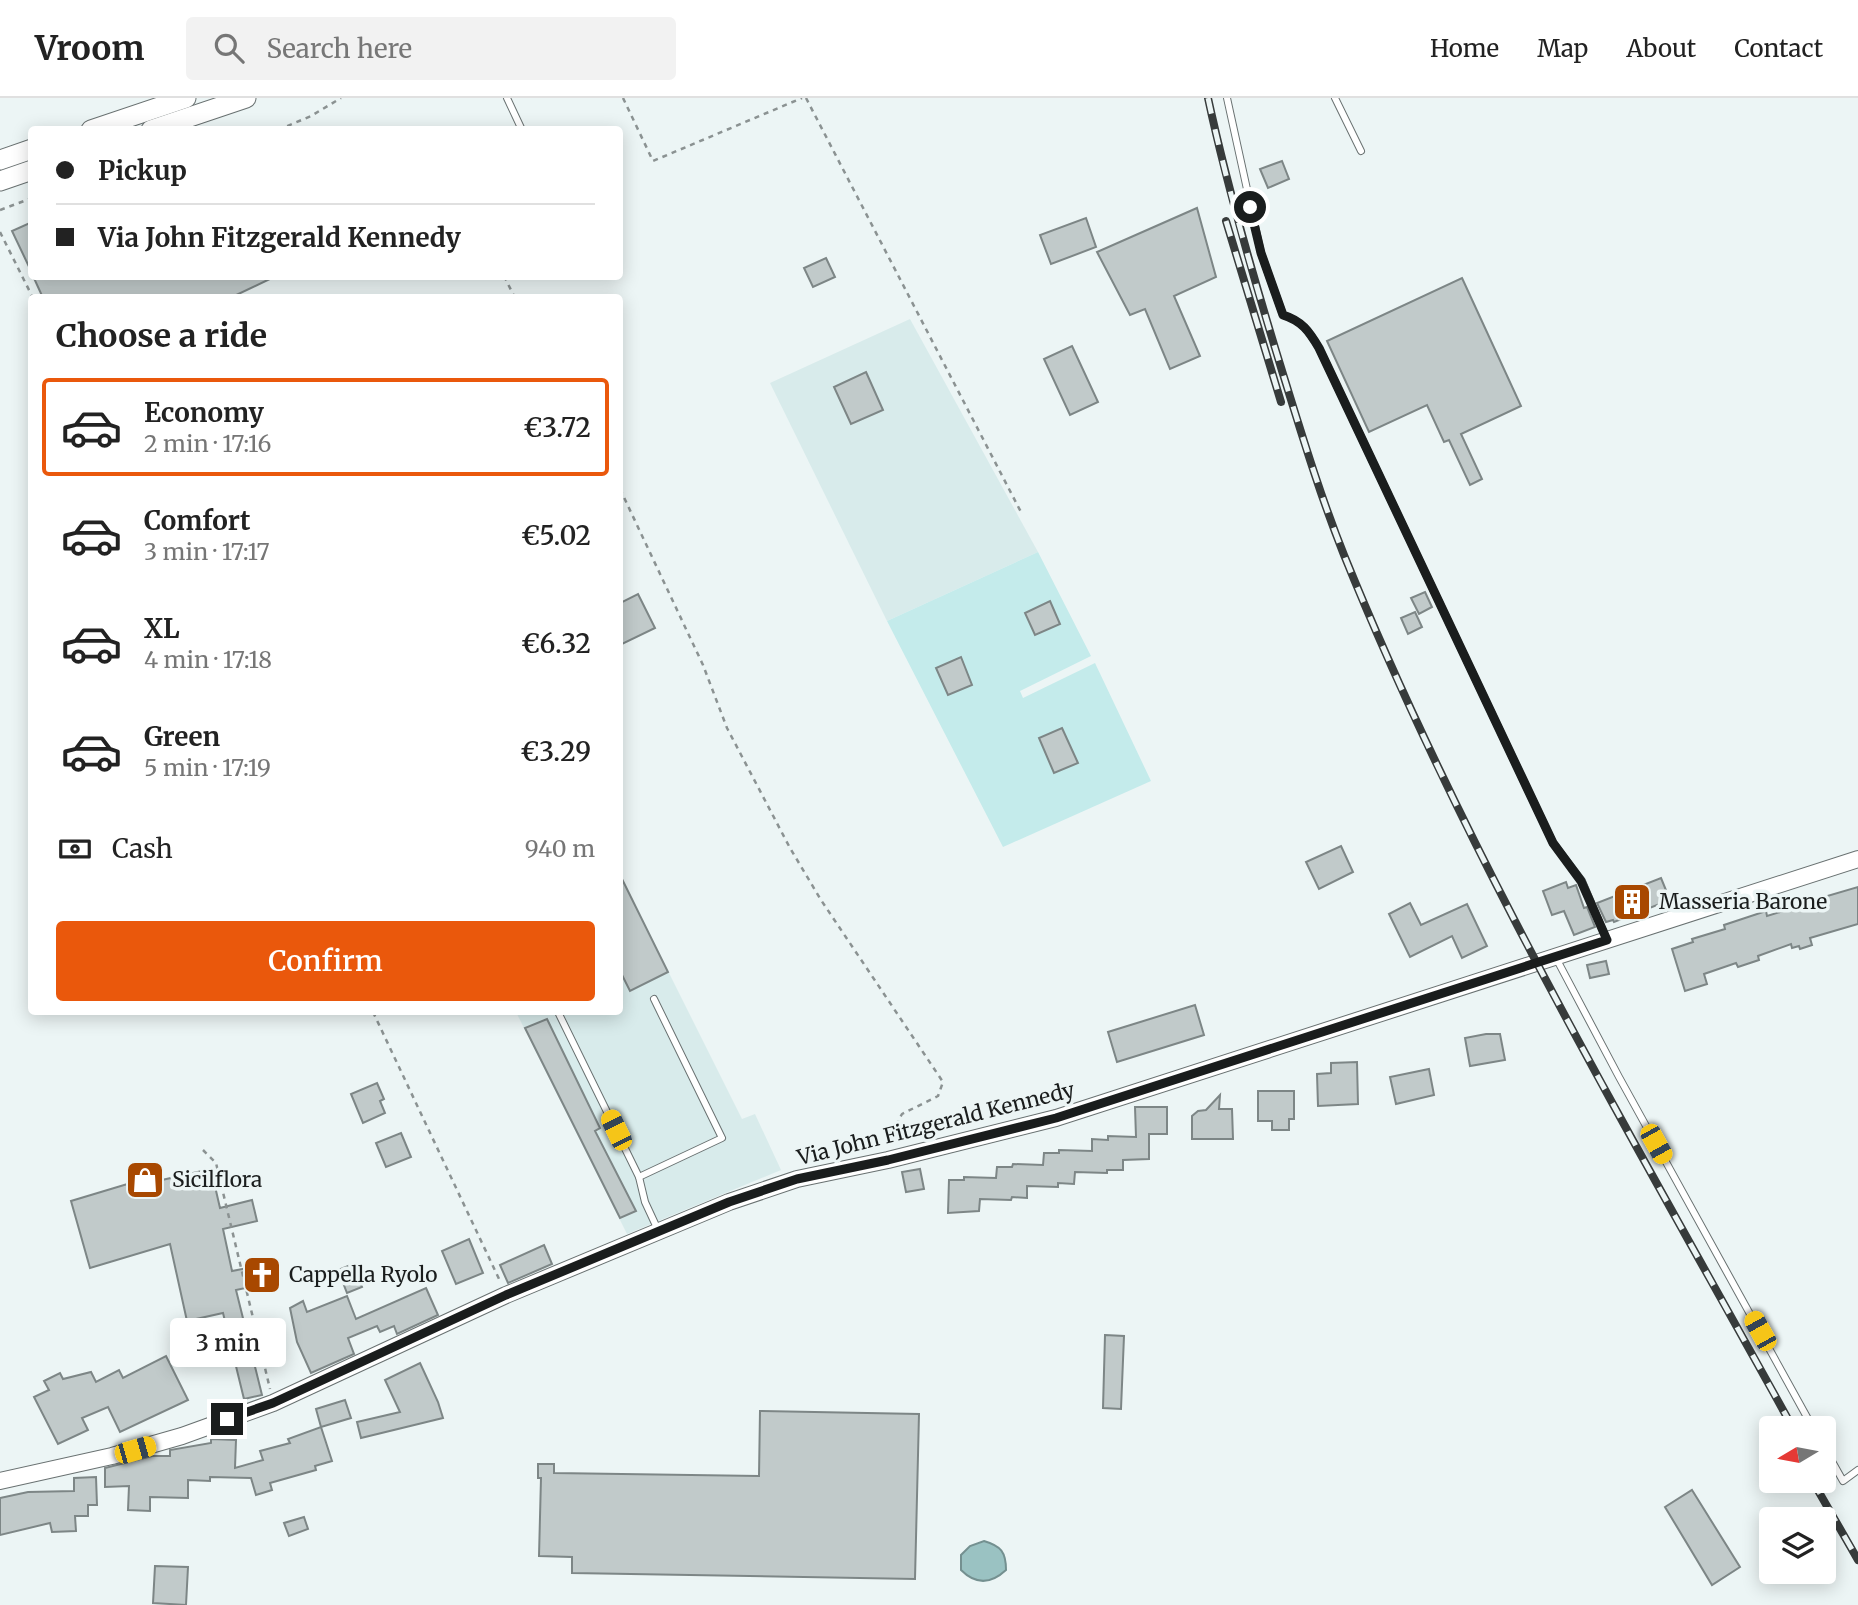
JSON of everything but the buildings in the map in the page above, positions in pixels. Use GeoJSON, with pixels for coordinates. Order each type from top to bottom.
{"type":"FeatureCollection","features":[{"type":"Feature","properties":{"kind":"main road"},"geometry":{"type":"LineString","coordinates":[[103,126],[186,98]]}},
{"type":"Feature","properties":{"kind":"main road"},"geometry":{"type":"LineString","coordinates":[[163,126],[246,98]]}},
{"type":"Feature","properties":{"kind":"main road"},"geometry":{"type":"LineString","coordinates":[[0,158],[28,150]]}},
{"type":"Feature","properties":{"kind":"main road"},"geometry":{"type":"LineString","coordinates":[[0,181],[28,171]]}},
{"type":"Feature","properties":{"kind":"street","name":"Via John Fitzgerald Kennedy"},"geometry":{"type":"LineString","coordinates":[[0,1481],[112,1456],[181,1436],[273,1403],[506,1295],[729,1202],[797,1179],[1056,1118],[1858,859]]}},
{"type":"Feature","properties":{"kind":"lane"},"geometry":{"type":"LineString","coordinates":[[507,98],[520,126]]}},
{"type":"Feature","properties":{"kind":"lane"},"geometry":{"type":"LineString","coordinates":[[1227,98],[1261,253],[1283,315],[1298,320],[1319,348],[1553,843],[1581,881],[1607,940]]}},
{"type":"Feature","properties":{"kind":"lane"},"geometry":{"type":"LineString","coordinates":[[1335,98],[1361,151]]}},
{"type":"Feature","properties":{"kind":"lane"},"geometry":{"type":"LineString","coordinates":[[1555,956],[1625,1089],[1806,1416]]}},
{"type":"Feature","properties":{"kind":"lane"},"geometry":{"type":"LineString","coordinates":[[639,1177],[722,1138],[654,999]]}},
{"type":"Feature","properties":{"kind":"lane"},"geometry":{"type":"LineString","coordinates":[[559,1015],[639,1177],[645,1202],[659,1231]]}},
{"type":"Feature","properties":{"kind":"lane"},"geometry":{"type":"LineString","coordinates":[[1836,1468],[1843,1481],[1858,1470]]}},
{"type":"Feature","properties":{"kind":"path"},"geometry":{"type":"LineString","coordinates":[[287,126],[341,98]]}},
{"type":"Feature","properties":{"kind":"path"},"geometry":{"type":"LineString","coordinates":[[623,98],[653,161],[804,98],[1022,514]]}},
{"type":"Feature","properties":{"kind":"path"},"geometry":{"type":"LineString","coordinates":[[0,210],[28,200]]}},
{"type":"Feature","properties":{"kind":"path"},"geometry":{"type":"LineString","coordinates":[[0,232],[31,294]]}},
{"type":"Feature","properties":{"kind":"path"},"geometry":{"type":"LineString","coordinates":[[623,495],[704,665],[727,727],[790,848],[821,900],[943,1082],[938,1096],[902,1114],[898,1122],[914,1153]]}},
{"type":"Feature","properties":{"kind":"path"},"geometry":{"type":"LineString","coordinates":[[374,1015],[506,1295]]}},
{"type":"Feature","properties":{"kind":"path"},"geometry":{"type":"LineString","coordinates":[[203,1150],[216,1163],[273,1403]]}},
{"type":"Feature","properties":{"kind":"shaded area"},"geometry":{"type":"Polygon","coordinates":[[[910,319],[1038,552],[887,621],[770,383],[910,319]]]}},
{"type":"Feature","properties":{"kind":"shaded area"},"geometry":{"type":"Polygon","coordinates":[[[1038,552],[1091,656],[1020,691],[1023,698],[1095,663],[1151,781],[1003,847],[887,621],[1038,552]]]}},
{"type":"Feature","properties":{"kind":"shaded area"},"geometry":{"type":"Polygon","coordinates":[[[623,881],[742,1119],[755,1114],[781,1170],[627,1234],[518,1015],[623,1015],[623,881]]]}},
{"type":"Feature","properties":{"kind":"shaded area"},"geometry":{"type":"Polygon","coordinates":[[[984,1541],[995,1545],[1001,1551],[1006,1570],[995,1578],[984,1581],[972,1578],[961,1570],[961,1555],[970,1546],[984,1541]]]}},
{"type":"Feature","properties":{"kind":"railway"},"geometry":{"type":"LineString","coordinates":[[1208,98],[1242,237],[1312,465],[1344,555],[1392,668],[1498,889],[1555,998],[1786,1416]]}},
{"type":"Feature","properties":{"kind":"railway"},"geometry":{"type":"LineString","coordinates":[[1226,221],[1281,402]]}},
{"type":"Feature","properties":{"kind":"railway"},"geometry":{"type":"LineString","coordinates":[[1819,1493],[1858,1560]]}},
{"type":"Feature","properties":{"kind":"place","name":"Masseria Barone"},"geometry":{"type":"Point","coordinates":[1632,902]}},
{"type":"Feature","properties":{"kind":"place","name":"Sicilflora"},"geometry":{"type":"Point","coordinates":[145,1180]}},
{"type":"Feature","properties":{"kind":"place","name":"Cappella Ryolo"},"geometry":{"type":"Point","coordinates":[262,1275]}},
{"type":"Feature","properties":{"kind":"route"},"geometry":{"type":"LineString","coordinates":[[227,1419],[273,1403],[506,1295],[729,1202],[797,1179],[888,1160],[1056,1118],[1607,940],[1581,881],[1553,843],[1319,348],[1298,320],[1283,315],[1261,253],[1250,207]]}}]}
